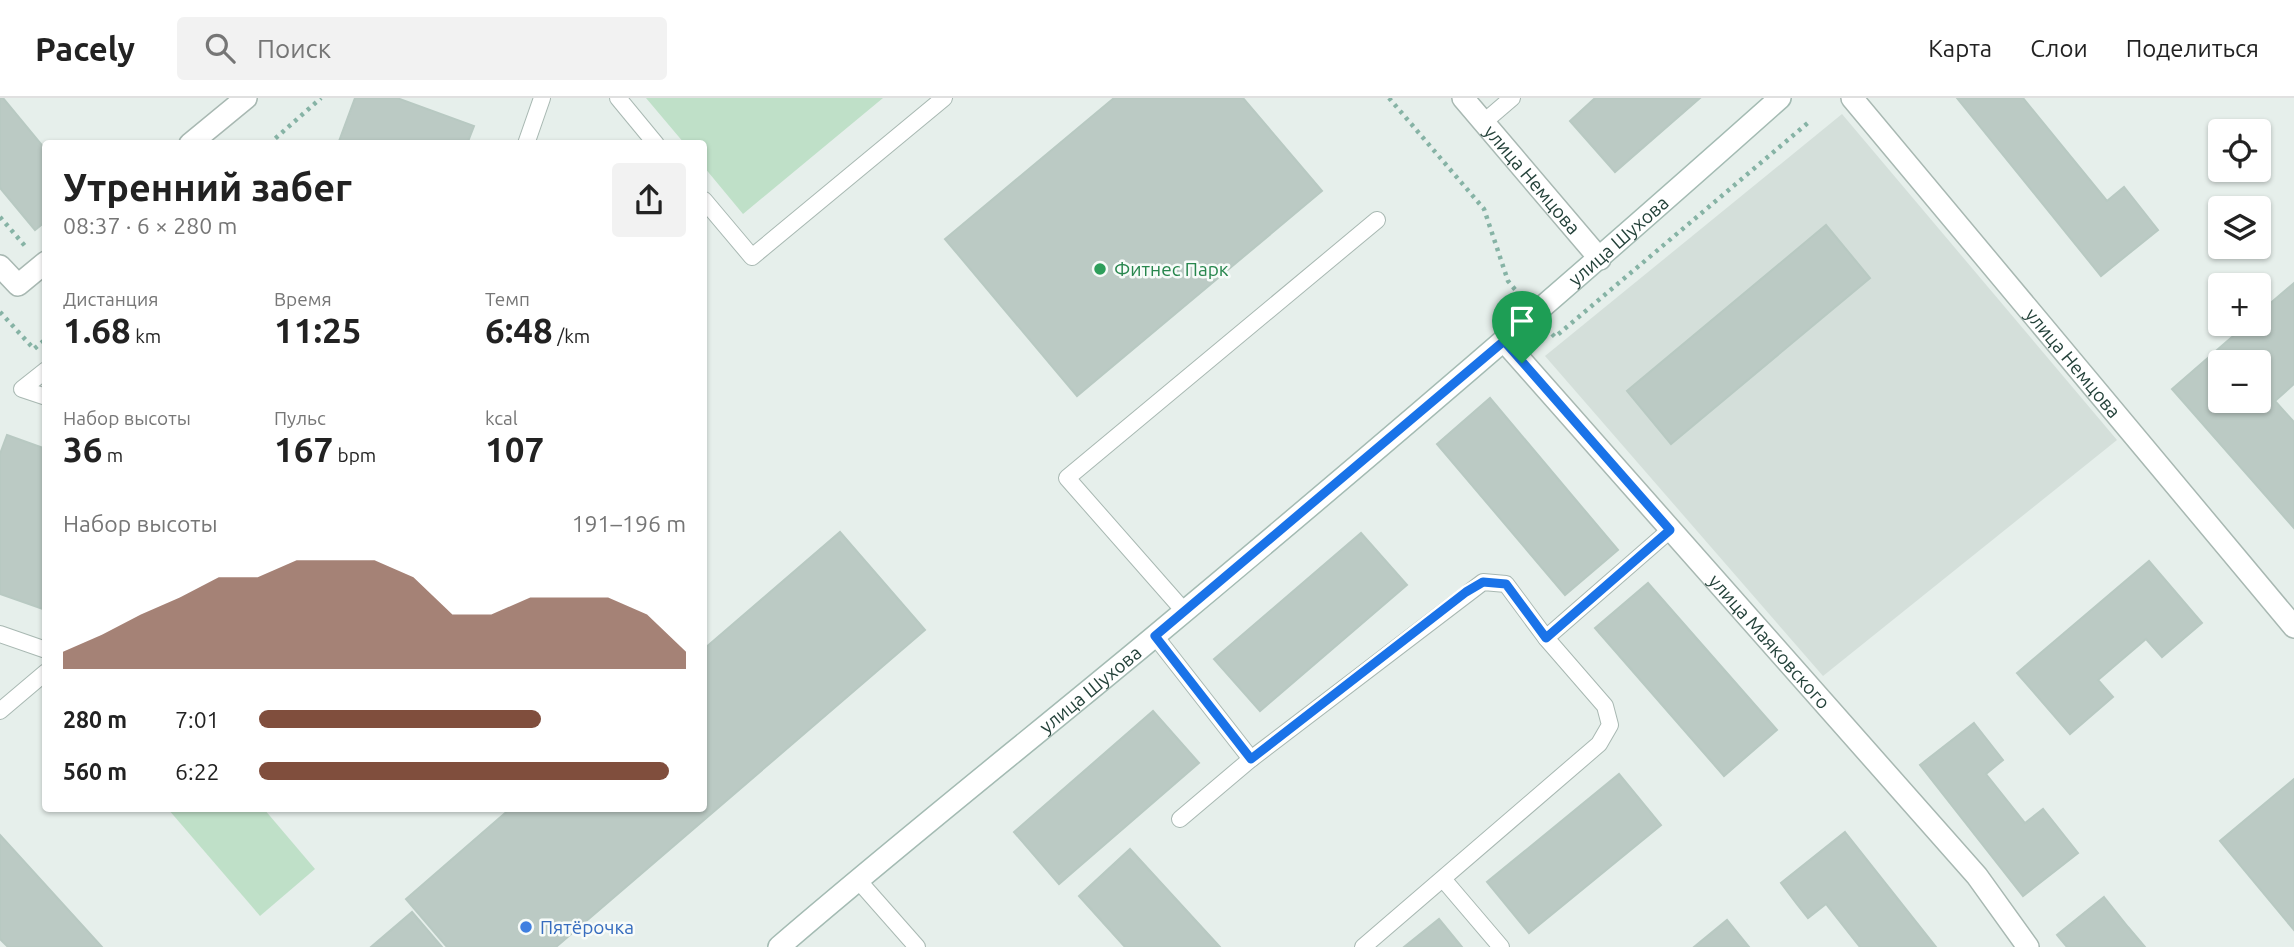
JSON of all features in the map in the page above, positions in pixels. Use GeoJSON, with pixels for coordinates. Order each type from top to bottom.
{"type":"FeatureCollection","features":[{"type":"Feature","properties":{"kind":"street"},"geometry":{"type":"LineString","coordinates":[[195,140],[246,98]]}},
{"type":"Feature","properties":{"kind":"street","name":"улица Немцова"},"geometry":{"type":"LineString","coordinates":[[1463,98],[1600,259]]}},
{"type":"Feature","properties":{"kind":"street","name":"улица Шухова"},"geometry":{"type":"LineString","coordinates":[[779,947],[857,879],[1155,636],[1504,341],[1780,98]]}},
{"type":"Feature","properties":{"kind":"street","name":"улица Немцова"},"geometry":{"type":"LineString","coordinates":[[1852,98],[2293,624]]}},
{"type":"Feature","properties":{"kind":"street"},"geometry":{"type":"LineString","coordinates":[[0,265],[18,285],[42,265]]}},
{"type":"Feature","properties":{"kind":"street","name":"улица Маяковского"},"geometry":{"type":"LineString","coordinates":[[1504,341],[1977,877],[2028,947]]}},
{"type":"Feature","properties":{"kind":"lane"},"geometry":{"type":"LineString","coordinates":[[527,140],[542,98]]}},
{"type":"Feature","properties":{"kind":"lane"},"geometry":{"type":"LineString","coordinates":[[618,98],[653,140]]}},
{"type":"Feature","properties":{"kind":"lane"},"geometry":{"type":"LineString","coordinates":[[707,204],[752,257],[944,98]]}},
{"type":"Feature","properties":{"kind":"lane"},"geometry":{"type":"LineString","coordinates":[[1483,122],[1512,98]]}},
{"type":"Feature","properties":{"kind":"lane"},"geometry":{"type":"LineString","coordinates":[[1184,611],[1067,478],[1377,220]]}},
{"type":"Feature","properties":{"kind":"lane"},"geometry":{"type":"LineString","coordinates":[[42,373],[22,389],[42,396]]}},
{"type":"Feature","properties":{"kind":"lane"},"geometry":{"type":"LineString","coordinates":[[1546,638],[1670,530]]}},
{"type":"Feature","properties":{"kind":"lane"},"geometry":{"type":"LineString","coordinates":[[1180,819],[1251,759],[1466,592],[1483,582],[1506,584],[1546,638],[1605,706],[1610,725],[1598,744],[1363,947]]}},
{"type":"Feature","properties":{"kind":"lane"},"geometry":{"type":"LineString","coordinates":[[0,634],[42,649]]}},
{"type":"Feature","properties":{"kind":"lane"},"geometry":{"type":"LineString","coordinates":[[1155,636],[1251,759]]}},
{"type":"Feature","properties":{"kind":"lane"},"geometry":{"type":"LineString","coordinates":[[0,711],[42,675]]}},
{"type":"Feature","properties":{"kind":"lane"},"geometry":{"type":"LineString","coordinates":[[857,879],[916,947]]}},
{"type":"Feature","properties":{"kind":"lane"},"geometry":{"type":"LineString","coordinates":[[1443,879],[1501,947]]}},
{"type":"Feature","properties":{"kind":"path"},"geometry":{"type":"LineString","coordinates":[[274,140],[321,98]]}},
{"type":"Feature","properties":{"kind":"path"},"geometry":{"type":"LineString","coordinates":[[0,217],[27,248]]}},
{"type":"Feature","properties":{"kind":"path"},"geometry":{"type":"LineString","coordinates":[[0,312],[34,349],[42,342]]}},
{"type":"Feature","properties":{"kind":"shaded area"},"geometry":{"type":"Polygon","coordinates":[[[1842,114],[2117,440],[1823,676],[1545,356],[1842,114]]]}},
{"type":"Feature","properties":{"kind":"green space"},"geometry":{"type":"Polygon","coordinates":[[[646,98],[883,98],[743,214],[707,171],[707,140],[681,140],[646,98]]]}},
{"type":"Feature","properties":{"kind":"green space"},"geometry":{"type":"Polygon","coordinates":[[[171,812],[267,812],[315,869],[260,916],[171,812]]]}},
{"type":"Feature","properties":{"kind":"building"},"geometry":{"type":"Polygon","coordinates":[[[0,98],[3,98],[42,145],[42,224],[35,230],[0,188],[0,98]]]}},
{"type":"Feature","properties":{"kind":"building"},"geometry":{"type":"Polygon","coordinates":[[[355,98],[397,98],[474,126],[469,140],[339,140],[355,98]]]}},
{"type":"Feature","properties":{"kind":"building","name":"Фитнес Парк"},"geometry":{"type":"Polygon","coordinates":[[[1114,98],[1243,98],[1322,191],[1077,396],[945,239],[1114,98]]]}},
{"type":"Feature","properties":{"kind":"building"},"geometry":{"type":"Polygon","coordinates":[[[1595,98],[1700,98],[1615,172],[1570,121],[1595,98]]]}},
{"type":"Feature","properties":{"kind":"building"},"geometry":{"type":"Polygon","coordinates":[[[1957,98],[2023,98],[2107,201],[2124,187],[2158,230],[2101,276],[1957,98]]]}},
{"type":"Feature","properties":{"kind":"building"},"geometry":{"type":"Polygon","coordinates":[[[1826,225],[1870,278],[1671,444],[1627,391],[1826,225]]]}},
{"type":"Feature","properties":{"kind":"building"},"geometry":{"type":"Polygon","coordinates":[[[2294,283],[2294,384],[2275,401],[2294,422],[2294,528],[2172,389],[2208,358],[2208,413],[2271,413],[2271,350],[2217,350],[2233,336],[2271,336],[2271,303],[2294,283]]]}},
{"type":"Feature","properties":{"kind":"building"},"geometry":{"type":"Polygon","coordinates":[[[1490,398],[1618,550],[1565,595],[1437,444],[1490,398]]]}},
{"type":"Feature","properties":{"kind":"building"},"geometry":{"type":"Polygon","coordinates":[[[7,435],[42,448],[42,609],[0,594],[0,454],[7,435]]]}},
{"type":"Feature","properties":{"kind":"building"},"geometry":{"type":"Polygon","coordinates":[[[840,532],[925,630],[556,947],[447,947],[406,899],[506,812],[707,812],[707,646],[840,532]]]}},
{"type":"Feature","properties":{"kind":"building"},"geometry":{"type":"Polygon","coordinates":[[[1361,533],[1407,585],[1260,711],[1214,659],[1361,533]]]}},
{"type":"Feature","properties":{"kind":"building"},"geometry":{"type":"Polygon","coordinates":[[[2149,561],[2202,623],[2162,657],[2146,639],[2098,680],[2113,697],[2070,734],[2017,673],[2149,561]]]}},
{"type":"Feature","properties":{"kind":"building"},"geometry":{"type":"Polygon","coordinates":[[[1648,583],[1777,730],[1724,776],[1595,628],[1648,583]]]}},
{"type":"Feature","properties":{"kind":"building"},"geometry":{"type":"Polygon","coordinates":[[[1153,711],[1199,763],[1059,884],[1014,832],[1153,711]]]}},
{"type":"Feature","properties":{"kind":"building"},"geometry":{"type":"Polygon","coordinates":[[[1974,723],[2003,760],[1986,774],[2025,823],[2043,809],[2078,853],[2023,896],[1920,765],[1974,723]]]}},
{"type":"Feature","properties":{"kind":"building"},"geometry":{"type":"Polygon","coordinates":[[[1619,774],[1661,825],[1529,933],[1487,882],[1619,774]]]}},
{"type":"Feature","properties":{"kind":"building"},"geometry":{"type":"Polygon","coordinates":[[[2294,779],[2294,930],[2220,841],[2294,779]]]}},
{"type":"Feature","properties":{"kind":"building"},"geometry":{"type":"Polygon","coordinates":[[[1845,832],[1936,947],[1860,947],[1826,904],[1808,918],[1796,903],[1781,883],[1845,832]]]}},
{"type":"Feature","properties":{"kind":"building"},"geometry":{"type":"Polygon","coordinates":[[[0,835],[102,947],[8,947],[0,939],[0,835]]]}},
{"type":"Feature","properties":{"kind":"building"},"geometry":{"type":"Polygon","coordinates":[[[1130,849],[1220,947],[1125,947],[1079,896],[1130,849]]]}},
{"type":"Feature","properties":{"kind":"building"},"geometry":{"type":"Polygon","coordinates":[[[2104,897],[2145,947],[2067,947],[2057,935],[2104,897]]]}},
{"type":"Feature","properties":{"kind":"building"},"geometry":{"type":"Polygon","coordinates":[[[412,912],[442,947],[371,947],[412,912]]]}},
{"type":"Feature","properties":{"kind":"building"},"geometry":{"type":"Polygon","coordinates":[[[1439,919],[1462,947],[1404,947],[1439,919]]]}},
{"type":"Feature","properties":{"kind":"building"},"geometry":{"type":"Polygon","coordinates":[[[1727,920],[1749,947],[1694,947],[1727,920]]]}},
{"type":"Feature","properties":{"kind":"place","name":"Фитнес Парк"},"geometry":{"type":"Point","coordinates":[1100,269]}},
{"type":"Feature","properties":{"kind":"place","name":"Пятёрочка"},"geometry":{"type":"Point","coordinates":[526,927]}},
{"type":"Feature","properties":{"kind":"route"},"geometry":{"type":"LineString","coordinates":[[1504,341],[1522,363],[1670,530],[1546,638],[1506,584],[1483,582],[1466,592],[1251,759],[1155,636],[1504,341]]}}]}
